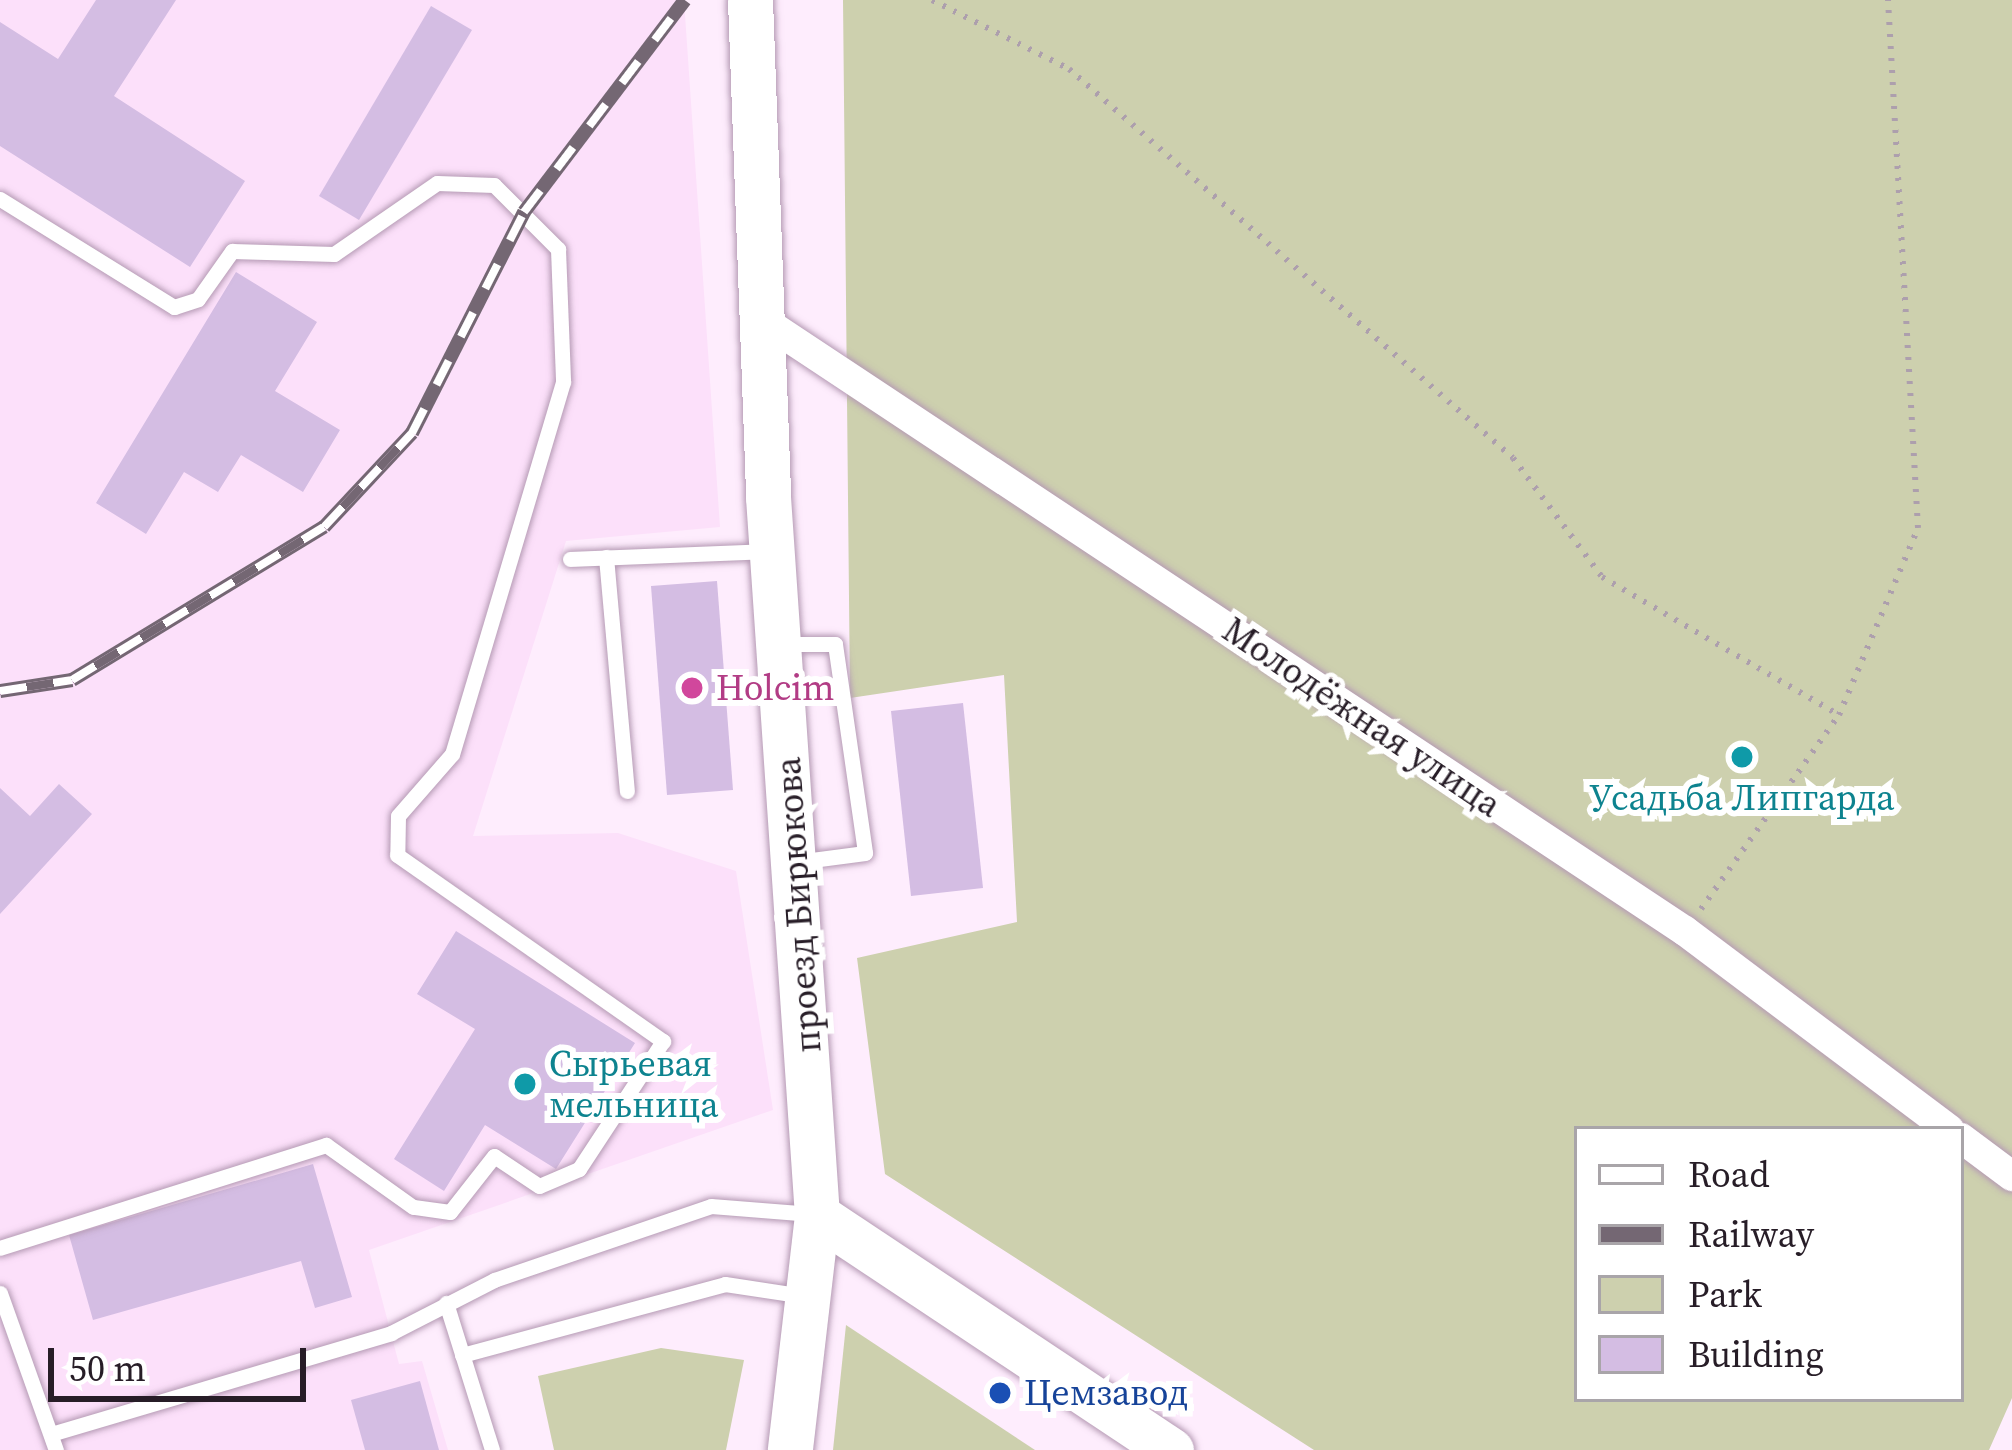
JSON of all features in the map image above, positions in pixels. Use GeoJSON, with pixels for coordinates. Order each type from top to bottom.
{"type":"FeatureCollection","features":[{"type":"Feature","properties":{"kind":"street","name":"проезд Бирюкова"},"geometry":{"type":"LineString","coordinates":[[750,0],[772,551],[817,1215],[790,1450]]}},
{"type":"Feature","properties":{"kind":"street","name":"Молодёжная улица"},"geometry":{"type":"LineString","coordinates":[[764,321],[1684,931],[1945,1126]]}},
{"type":"Feature","properties":{"kind":"street"},"geometry":{"type":"LineString","coordinates":[[1964,1140],[2012,1176]]}},
{"type":"Feature","properties":{"kind":"street"},"geometry":{"type":"LineString","coordinates":[[817,1215],[1171,1450]]}},
{"type":"Feature","properties":{"kind":"lane"},"geometry":{"type":"LineString","coordinates":[[0,200],[174,307],[198,299],[232,251],[334,254],[437,183],[494,184],[558,249],[563,382],[452,754],[398,816],[397,855],[663,1041],[579,1169],[539,1186],[494,1156],[450,1212],[413,1207],[326,1144],[0,1248]]}},
{"type":"Feature","properties":{"kind":"lane"},"geometry":{"type":"LineString","coordinates":[[570,559],[772,551]]}},
{"type":"Feature","properties":{"kind":"lane"},"geometry":{"type":"LineString","coordinates":[[606,557],[627,790]]}},
{"type":"Feature","properties":{"kind":"lane"},"geometry":{"type":"LineString","coordinates":[[778,644],[835,644],[865,853],[794,862]]}},
{"type":"Feature","properties":{"kind":"lane"},"geometry":{"type":"LineString","coordinates":[[0,1293],[54,1442],[391,1333],[446,1303],[711,1206],[817,1215]]}},
{"type":"Feature","properties":{"kind":"lane"},"geometry":{"type":"LineString","coordinates":[[462,1355],[724,1284],[808,1297]]}},
{"type":"Feature","properties":{"kind":"lane"},"geometry":{"type":"LineString","coordinates":[[446,1303],[492,1450]]}},
{"type":"Feature","properties":{"kind":"path"},"geometry":{"type":"LineString","coordinates":[[932,0],[1069,69],[1513,458],[1602,577],[1839,715]]}},
{"type":"Feature","properties":{"kind":"path"},"geometry":{"type":"LineString","coordinates":[[1684,931],[1839,715],[1918,528],[1888,0]]}},
{"type":"Feature","properties":{"kind":"shaded area"},"geometry":{"type":"Polygon","coordinates":[[[0,0],[684,0],[720,527],[566,541],[473,836],[618,833],[736,871],[773,1110],[369,1250],[399,1364],[422,1361],[448,1450],[0,1450],[0,0]]]}},
{"type":"Feature","properties":{"kind":"green space"},"geometry":{"type":"Polygon","coordinates":[[[843,0],[2012,0],[2012,1398],[1989,1450],[1314,1450],[885,1174],[857,958],[1017,922],[1004,675],[850,698],[843,0]]]}},
{"type":"Feature","properties":{"kind":"green space"},"geometry":{"type":"Polygon","coordinates":[[[846,1325],[1035,1450],[833,1450],[846,1325]]]}},
{"type":"Feature","properties":{"kind":"green space"},"geometry":{"type":"Polygon","coordinates":[[[661,1348],[744,1360],[726,1450],[554,1450],[538,1376],[661,1348]]]}},
{"type":"Feature","properties":{"kind":"building"},"geometry":{"type":"Polygon","coordinates":[[[96,0],[176,0],[114,96],[245,181],[190,267],[0,146],[0,22],[58,59],[96,0]]]}},
{"type":"Feature","properties":{"kind":"building"},"geometry":{"type":"Polygon","coordinates":[[[431,6],[472,30],[359,220],[319,196],[431,6]]]}},
{"type":"Feature","properties":{"kind":"building"},"geometry":{"type":"Polygon","coordinates":[[[236,272],[317,322],[275,391],[340,430],[303,492],[241,455],[218,492],[184,472],[146,534],[96,503],[236,272]]]}},
{"type":"Feature","properties":{"kind":"building","name":"Holcim"},"geometry":{"type":"Polygon","coordinates":[[[717,581],[733,790],[667,795],[651,586],[717,581]]]}},
{"type":"Feature","properties":{"kind":"building"},"geometry":{"type":"Polygon","coordinates":[[[963,703],[983,888],[911,896],[891,711],[963,703]]]}},
{"type":"Feature","properties":{"kind":"building"},"geometry":{"type":"Polygon","coordinates":[[[59,784],[92,814],[0,914],[0,788],[30,816],[59,784]]]}},
{"type":"Feature","properties":{"kind":"building","name":"Сырьевая мельница"},"geometry":{"type":"Polygon","coordinates":[[[456,931],[635,1043],[556,1169],[485,1125],[444,1191],[394,1159],[475,1029],[417,994],[456,931]]]}},
{"type":"Feature","properties":{"kind":"building"},"geometry":{"type":"Polygon","coordinates":[[[313,1164],[352,1297],[315,1308],[301,1261],[93,1320],[69,1235],[313,1164]]]}},
{"type":"Feature","properties":{"kind":"building"},"geometry":{"type":"Polygon","coordinates":[[[420,1381],[439,1450],[365,1450],[351,1400],[420,1381]]]}},
{"type":"Feature","properties":{"kind":"railway"},"geometry":{"type":"LineString","coordinates":[[0,691],[72,680],[324,527],[412,433],[524,212],[685,0]]}},
{"type":"Feature","properties":{"kind":"place","name":"Holcim"},"geometry":{"type":"Point","coordinates":[692,688]}},
{"type":"Feature","properties":{"kind":"place","name":"Усадьба Липгарда"},"geometry":{"type":"Point","coordinates":[1742,757]}},
{"type":"Feature","properties":{"kind":"place","name":"Сырьевая мельница"},"geometry":{"type":"Point","coordinates":[525,1084]}},
{"type":"Feature","properties":{"kind":"place","name":"Цемзавод"},"geometry":{"type":"Point","coordinates":[1000,1393]}}]}
